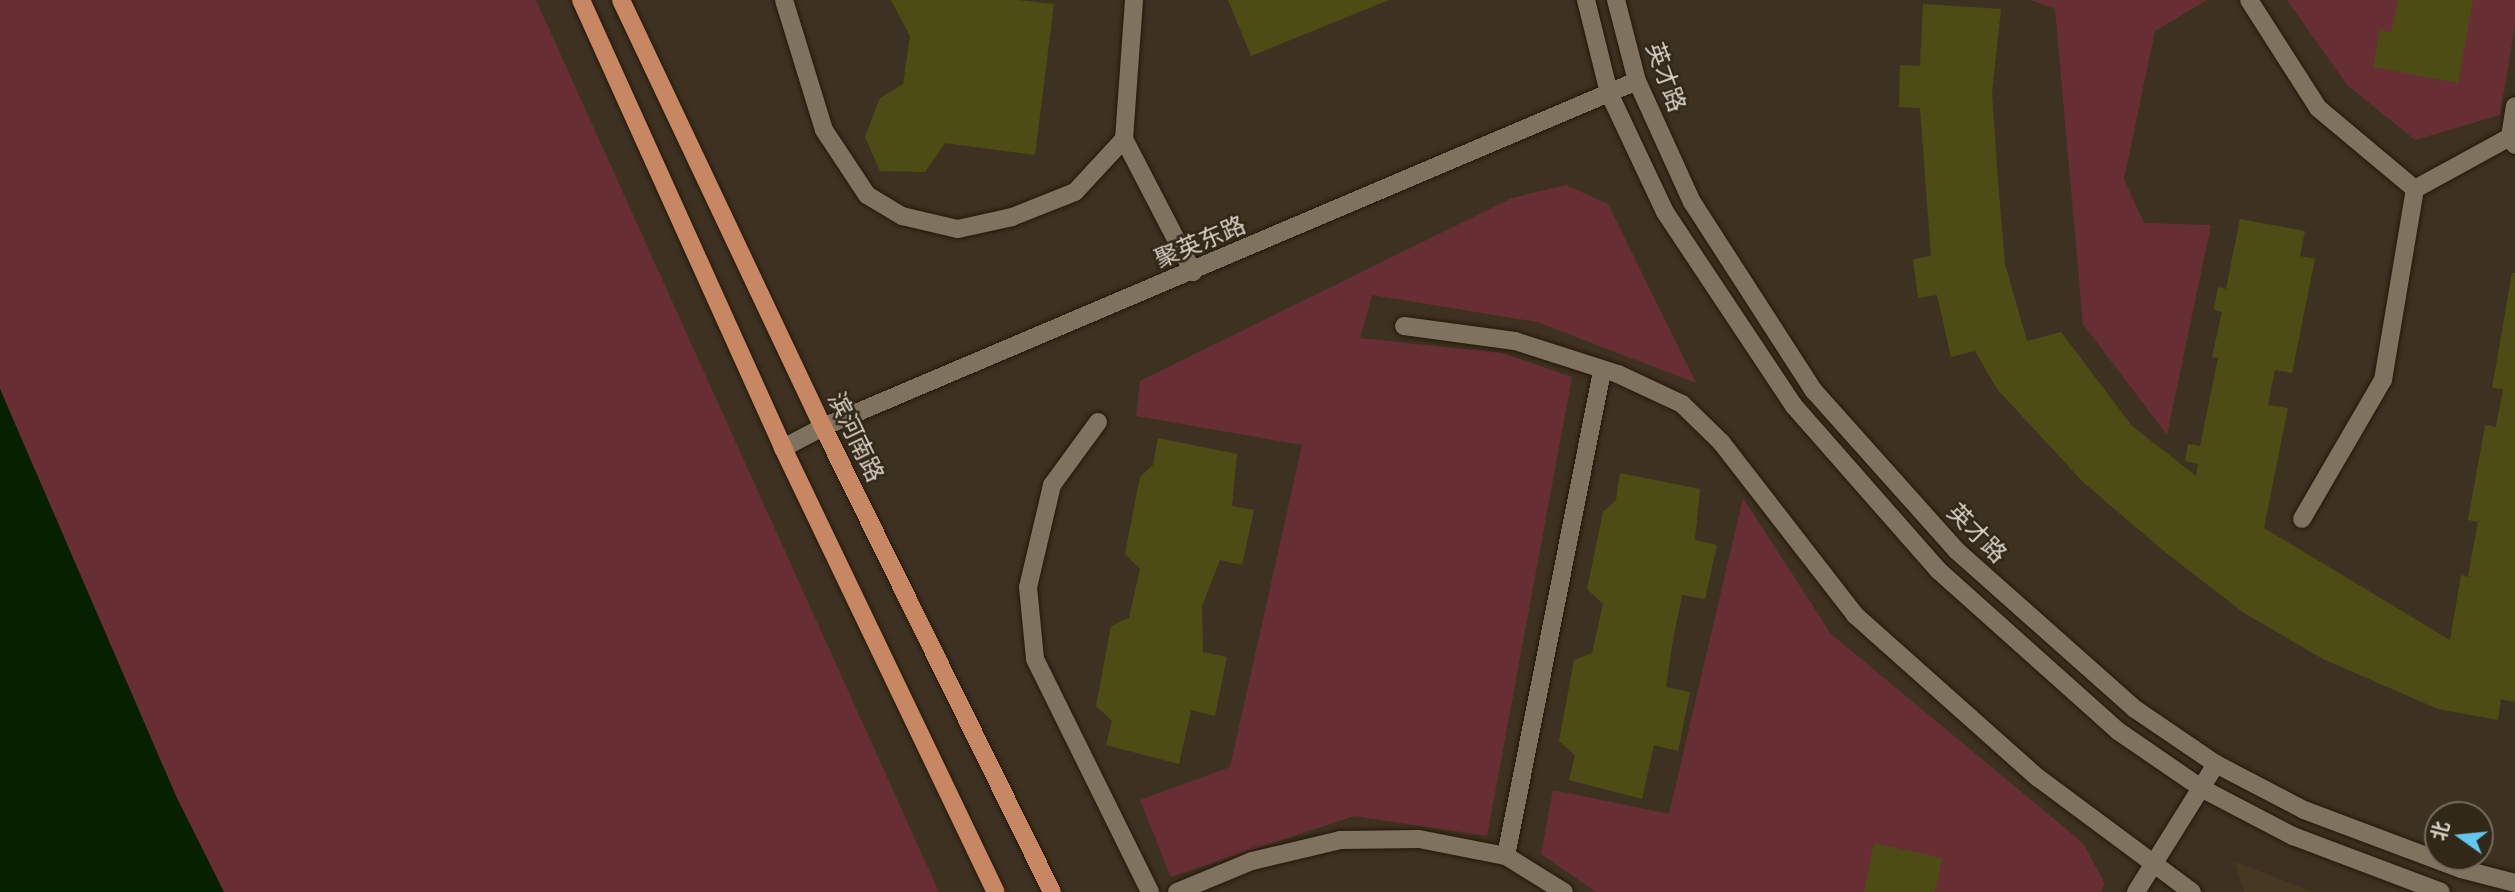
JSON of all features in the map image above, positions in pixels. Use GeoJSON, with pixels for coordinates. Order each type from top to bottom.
{"type":"FeatureCollection","features":[{"type":"Feature","properties":{"kind":"main road"},"geometry":{"type":"LineString","coordinates":[[581,0],[783,448],[996,892]]}},
{"type":"Feature","properties":{"kind":"main road","name":"滨河南路"},"geometry":{"type":"LineString","coordinates":[[621,0],[823,427],[1052,892]]}},
{"type":"Feature","properties":{"kind":"street"},"geometry":{"type":"LineString","coordinates":[[783,0],[824,130],[867,195],[902,216],[958,229],[1012,217],[1076,192],[1124,139]]}},
{"type":"Feature","properties":{"kind":"street"},"geometry":{"type":"LineString","coordinates":[[1134,0],[1124,139],[1193,272]]}},
{"type":"Feature","properties":{"kind":"street"},"geometry":{"type":"LineString","coordinates":[[1586,0],[1609,93],[1665,212],[1794,406],[1938,570],[2118,731],[2201,788],[2293,835],[2441,892]]}},
{"type":"Feature","properties":{"kind":"street","name":"英才路"},"geometry":{"type":"LineString","coordinates":[[1616,0],[1637,81],[1692,202],[1814,391],[1957,551],[2136,709],[2216,764],[2304,810],[2461,869],[2515,883]]}},
{"type":"Feature","properties":{"kind":"street"},"geometry":{"type":"LineString","coordinates":[[2249,0],[2318,108],[2415,189]]}},
{"type":"Feature","properties":{"kind":"street","name":"聚英东路"},"geometry":{"type":"LineString","coordinates":[[783,448],[823,427],[1637,81]]}},
{"type":"Feature","properties":{"kind":"street"},"geometry":{"type":"LineString","coordinates":[[2415,189],[2512,141],[2515,106]]}},
{"type":"Feature","properties":{"kind":"street"},"geometry":{"type":"LineString","coordinates":[[2302,519],[2383,380],[2415,189]]}},
{"type":"Feature","properties":{"kind":"street"},"geometry":{"type":"LineString","coordinates":[[1404,326],[1515,341],[1602,369],[1682,404],[1721,442],[1855,615],[2038,777],[2192,892]]}},
{"type":"Feature","properties":{"kind":"street"},"geometry":{"type":"LineString","coordinates":[[1506,856],[1602,369]]}},
{"type":"Feature","properties":{"kind":"street"},"geometry":{"type":"LineString","coordinates":[[1098,422],[1052,485],[1028,587],[1035,659],[1150,892]]}},
{"type":"Feature","properties":{"kind":"street"},"geometry":{"type":"LineString","coordinates":[[2136,892],[2216,764]]}},
{"type":"Feature","properties":{"kind":"street"},"geometry":{"type":"LineString","coordinates":[[1177,892],[1252,860],[1340,840],[1419,839],[1506,856],[1564,892]]}},
{"type":"Feature","properties":{"kind":"shaded area"},"geometry":{"type":"Polygon","coordinates":[[[0,0],[536,0],[939,892],[224,892],[176,796],[0,389],[0,0]]]}},
{"type":"Feature","properties":{"kind":"shaded area"},"geometry":{"type":"Polygon","coordinates":[[[2031,0],[2207,0],[2155,31],[2124,179],[2144,223],[2211,225],[2167,435],[2083,324],[2055,9],[2031,0]]]}},
{"type":"Feature","properties":{"kind":"shaded area"},"geometry":{"type":"Polygon","coordinates":[[[2287,0],[2515,0],[2515,25],[2500,115],[2415,140],[2347,85],[2287,0]]]}},
{"type":"Feature","properties":{"kind":"shaded area"},"geometry":{"type":"Polygon","coordinates":[[[1566,185],[1608,204],[1696,383],[1537,322],[1372,295],[1360,338],[1502,353],[1572,377],[1487,836],[1354,816],[1171,877],[1140,800],[1230,767],[1302,445],[1136,416],[1140,381],[1512,198],[1566,185]]]}},
{"type":"Feature","properties":{"kind":"shaded area"},"geometry":{"type":"Polygon","coordinates":[[[0,389],[176,796],[224,892],[0,892],[0,389]]]}},
{"type":"Feature","properties":{"kind":"shaded area"},"geometry":{"type":"Polygon","coordinates":[[[1743,498],[1831,634],[2083,843],[2105,884],[2100,892],[1596,892],[1541,854],[1553,790],[1669,814],[1743,498]]]}},
{"type":"Feature","properties":{"kind":"shaded area"},"geometry":{"type":"Polygon","coordinates":[[[2236,862],[2312,892],[2244,892],[2236,862]]]}},
{"type":"Feature","properties":{"kind":"building"},"geometry":{"type":"Polygon","coordinates":[[[891,0],[1018,0],[1054,4],[1035,155],[945,143],[925,172],[880,171],[865,137],[880,98],[903,84],[910,36],[891,0]]]}},
{"type":"Feature","properties":{"kind":"building"},"geometry":{"type":"Polygon","coordinates":[[[1228,0],[1389,0],[1251,56],[1228,0]]]}},
{"type":"Feature","properties":{"kind":"building"},"geometry":{"type":"Polygon","coordinates":[[[2398,0],[2473,0],[2458,83],[2373,67],[2380,30],[2391,33],[2398,0]]]}},
{"type":"Feature","properties":{"kind":"building"},"geometry":{"type":"Polygon","coordinates":[[[1923,4],[2001,9],[1992,93],[1998,181],[2005,264],[2027,341],[2061,332],[2132,426],[2196,476],[2198,464],[2185,461],[2188,444],[2200,446],[2218,358],[2212,357],[2222,312],[2214,310],[2218,287],[2226,289],[2240,219],[2305,231],[2300,256],[2315,259],[2292,373],[2275,370],[2271,389],[2268,405],[2288,408],[2264,528],[2450,640],[2461,575],[2468,577],[2478,522],[2468,520],[2485,425],[2496,427],[2503,389],[2492,388],[2512,273],[2515,273],[2515,697],[2514,702],[2501,699],[2498,720],[2438,709],[2323,659],[2244,613],[2165,552],[2083,482],[1997,389],[1975,351],[1951,357],[1937,295],[1918,298],[1913,259],[1931,256],[1920,108],[1899,107],[1900,65],[1920,66],[1923,4]]]}},
{"type":"Feature","properties":{"kind":"building"},"geometry":{"type":"Polygon","coordinates":[[[1158,438],[1237,454],[1232,506],[1254,510],[1242,565],[1220,560],[1202,606],[1203,652],[1227,657],[1215,716],[1191,710],[1179,764],[1106,745],[1112,721],[1096,706],[1111,626],[1129,618],[1140,569],[1125,554],[1140,477],[1153,465],[1158,438]]]}},
{"type":"Feature","properties":{"kind":"building"},"geometry":{"type":"Polygon","coordinates":[[[1620,473],[1700,489],[1695,540],[1717,545],[1705,599],[1682,595],[1673,640],[1666,687],[1690,692],[1678,751],[1654,745],[1642,799],[1569,780],[1575,755],[1559,741],[1574,660],[1592,653],[1603,604],[1587,589],[1603,512],[1616,500],[1620,473]]]}},
{"type":"Feature","properties":{"kind":"building"},"geometry":{"type":"Polygon","coordinates":[[[1874,843],[1942,858],[1935,892],[1864,892],[1874,843]]]}}]}
